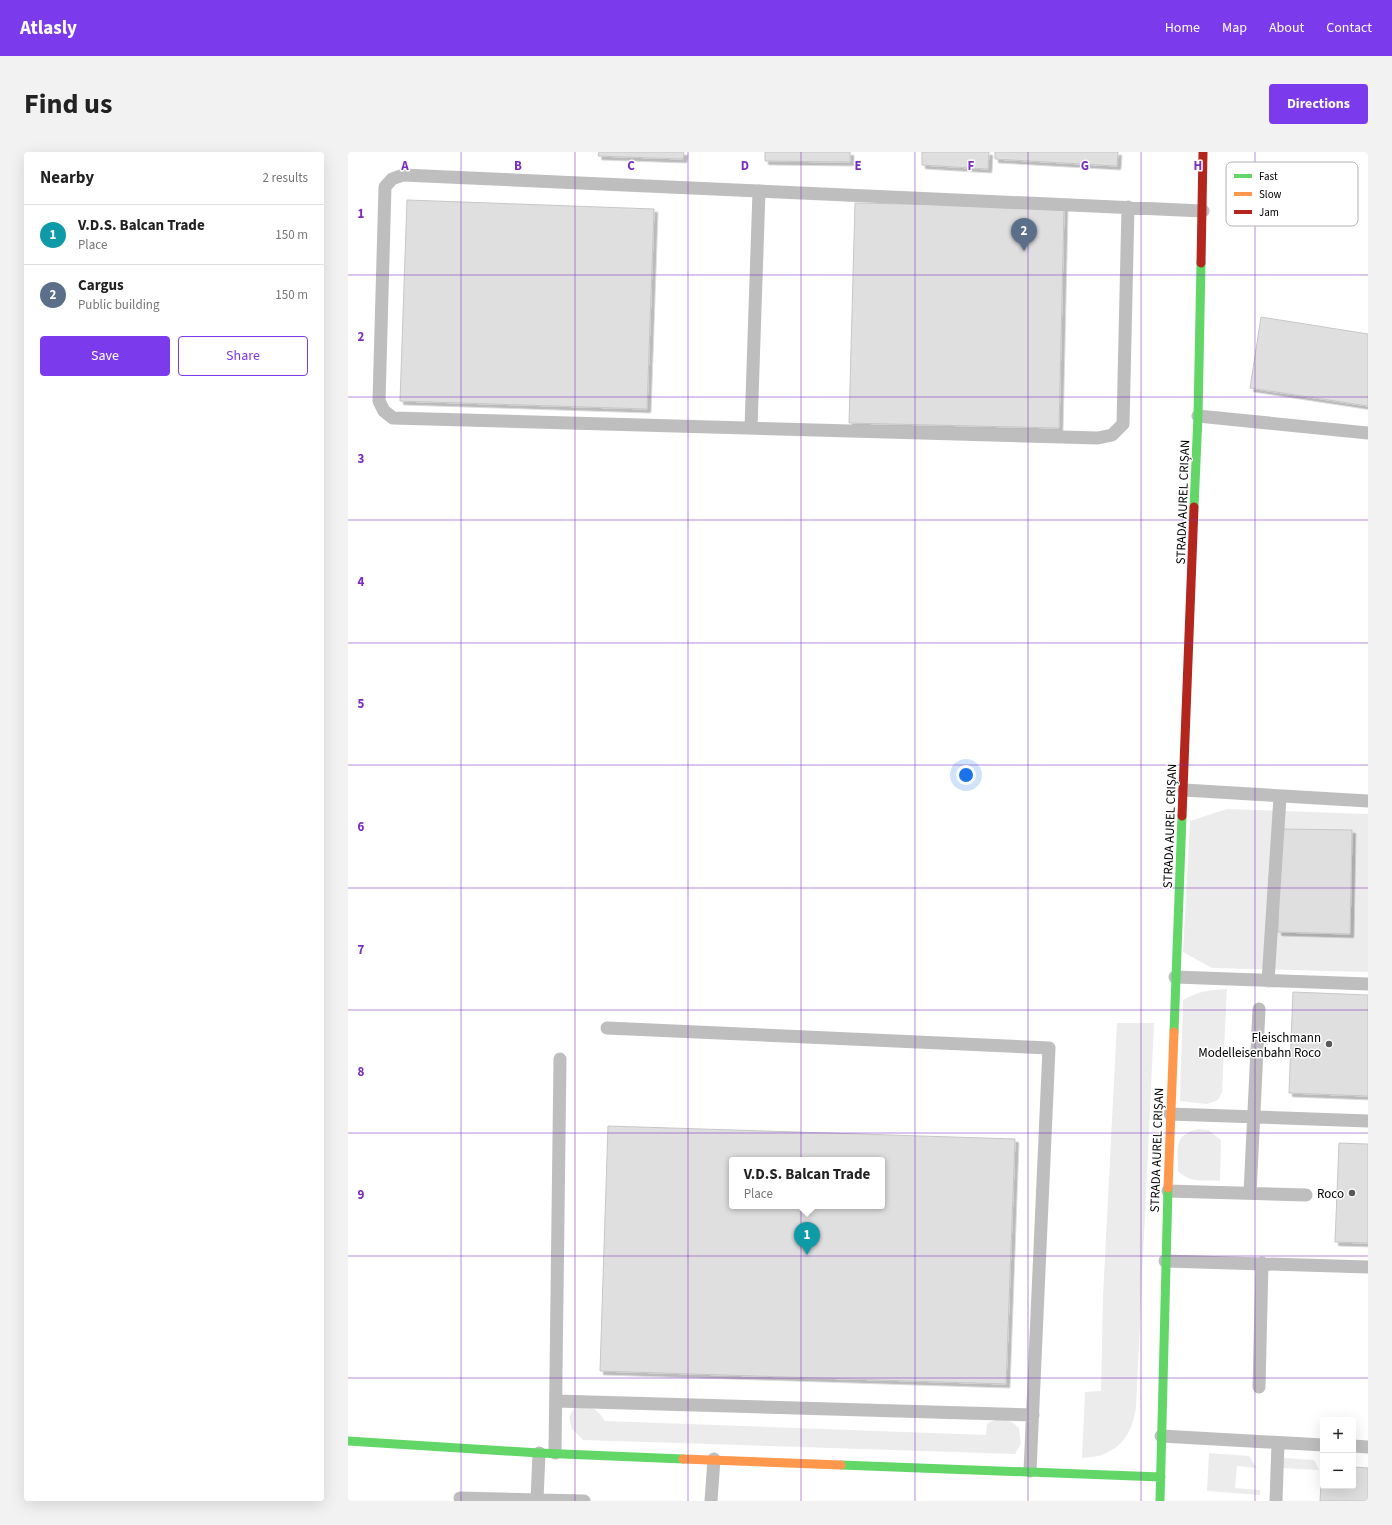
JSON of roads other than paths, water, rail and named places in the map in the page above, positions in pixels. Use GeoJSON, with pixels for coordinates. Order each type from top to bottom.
{"type":"FeatureCollection","features":[{"type":"Feature","properties":{"kind":"main road","name":"STRADA AUREL CRIȘAN"},"geometry":{"type":"LineString","coordinates":[[1160,1501],[1165,1261],[1170,1114],[1198,416],[1203,152]]}},
{"type":"Feature","properties":{"kind":"main road"},"geometry":{"type":"LineString","coordinates":[[348,1441],[539,1453],[1161,1477]]}},
{"type":"Feature","properties":{"kind":"lane"},"geometry":{"type":"LineString","coordinates":[[1128,207],[1123,424],[1112,434],[1098,438],[393,418],[384,411],[379,401],[385,187],[392,179],[403,175],[1128,207],[1203,211]]}},
{"type":"Feature","properties":{"kind":"lane"},"geometry":{"type":"LineString","coordinates":[[751,428],[759,191]]}},
{"type":"Feature","properties":{"kind":"lane"},"geometry":{"type":"LineString","coordinates":[[1198,416],[1368,433]]}},
{"type":"Feature","properties":{"kind":"lane"},"geometry":{"type":"LineString","coordinates":[[1184,790],[1368,801]]}},
{"type":"Feature","properties":{"kind":"lane"},"geometry":{"type":"LineString","coordinates":[[1268,981],[1280,796]]}},
{"type":"Feature","properties":{"kind":"lane"},"geometry":{"type":"LineString","coordinates":[[1175,977],[1368,984]]}},
{"type":"Feature","properties":{"kind":"lane"},"geometry":{"type":"LineString","coordinates":[[1250,1193],[1259,1009]]}},
{"type":"Feature","properties":{"kind":"lane"},"geometry":{"type":"LineString","coordinates":[[607,1028],[1049,1048],[1030,1471]]}},
{"type":"Feature","properties":{"kind":"lane"},"geometry":{"type":"LineString","coordinates":[[555,1453],[560,1060]]}},
{"type":"Feature","properties":{"kind":"lane"},"geometry":{"type":"LineString","coordinates":[[1170,1114],[1368,1121]]}},
{"type":"Feature","properties":{"kind":"lane"},"geometry":{"type":"LineString","coordinates":[[1168,1191],[1306,1195]]}},
{"type":"Feature","properties":{"kind":"lane"},"geometry":{"type":"LineString","coordinates":[[1165,1261],[1368,1267]]}},
{"type":"Feature","properties":{"kind":"lane"},"geometry":{"type":"LineString","coordinates":[[1259,1387],[1262,1264]]}},
{"type":"Feature","properties":{"kind":"lane"},"geometry":{"type":"LineString","coordinates":[[556,1402],[1033,1415]]}},
{"type":"Feature","properties":{"kind":"lane"},"geometry":{"type":"LineString","coordinates":[[1161,1436],[1320,1445]]}},
{"type":"Feature","properties":{"kind":"lane"},"geometry":{"type":"LineString","coordinates":[[1276,1501],[1278,1443]]}},
{"type":"Feature","properties":{"kind":"lane"},"geometry":{"type":"LineString","coordinates":[[1356,1446],[1368,1447]]}},
{"type":"Feature","properties":{"kind":"lane"},"geometry":{"type":"LineString","coordinates":[[537,1500],[539,1453]]}},
{"type":"Feature","properties":{"kind":"lane"},"geometry":{"type":"LineString","coordinates":[[711,1501],[714,1459]]}},
{"type":"Feature","properties":{"kind":"lane"},"geometry":{"type":"LineString","coordinates":[[460,1498],[584,1501]]}},
{"type":"Feature","properties":{"kind":"place","name":"Cargus"},"geometry":{"type":"Point","coordinates":[1024,251]}},
{"type":"Feature","properties":{"kind":"place","name":"Fleischmann Modelleisenbahn Roco"},"geometry":{"type":"Point","coordinates":[1329,1044]}},
{"type":"Feature","properties":{"kind":"place","name":"Roco"},"geometry":{"type":"Point","coordinates":[1352,1193]}},
{"type":"Feature","properties":{"kind":"place","name":"V.D.S. Balcan Trade"},"geometry":{"type":"Point","coordinates":[807,1255]}}]}
